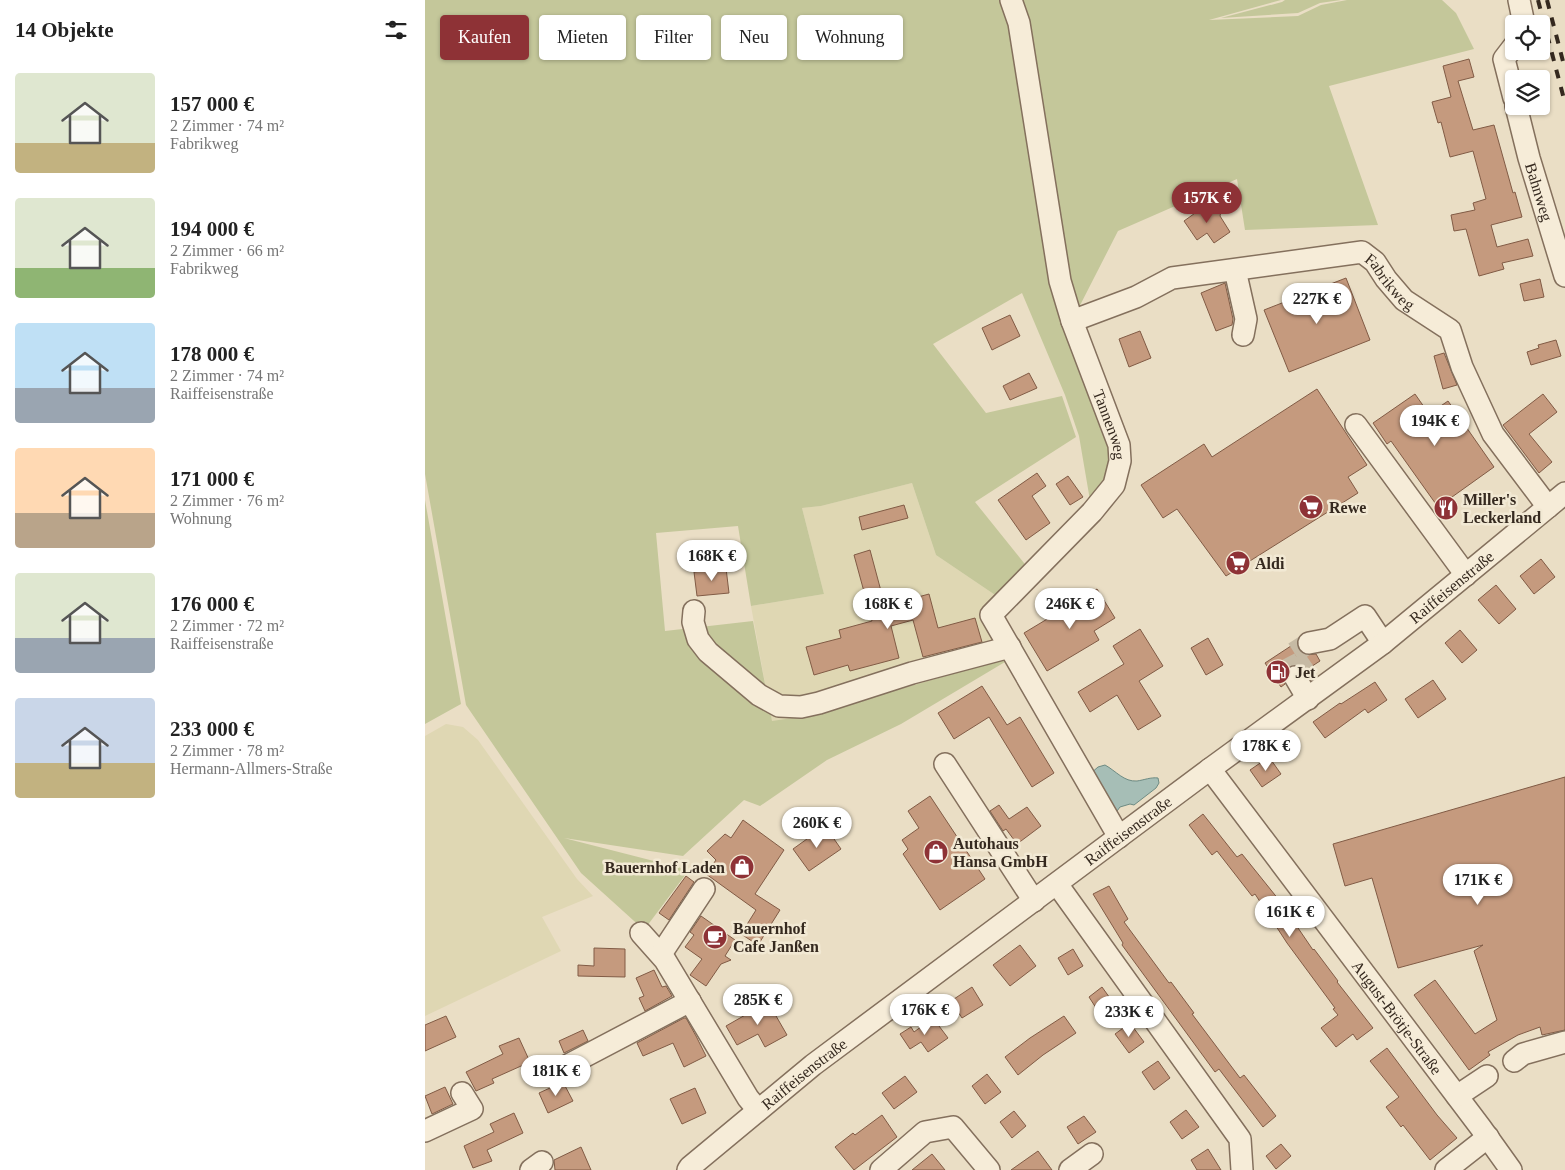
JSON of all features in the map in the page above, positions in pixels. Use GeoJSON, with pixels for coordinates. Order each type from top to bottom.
{"type":"FeatureCollection","features":[{"type":"Feature","properties":{"kind":"street","name":"Tannenweg"},"geometry":{"type":"LineString","coordinates":[[1011,0],[1019,23],[1060,281],[1072,321],[1119,445],[1119,468],[1114,485],[1092,512],[991,615],[1119,837]]}},
{"type":"Feature","properties":{"kind":"street"},"geometry":{"type":"LineString","coordinates":[[1519,0],[1522,15]]}},
{"type":"Feature","properties":{"kind":"street"},"geometry":{"type":"LineString","coordinates":[[1505,58],[1507,70]]}},
{"type":"Feature","properties":{"kind":"street","name":"Bahnweg"},"geometry":{"type":"LineString","coordinates":[[1518,115],[1529,158],[1565,276]]}},
{"type":"Feature","properties":{"kind":"street","name":"Fabrikweg"},"geometry":{"type":"LineString","coordinates":[[1072,321],[1136,296],[1172,278],[1362,252],[1375,262],[1386,279],[1404,300],[1450,330],[1462,367],[1493,434],[1548,507]]}},
{"type":"Feature","properties":{"kind":"street"},"geometry":{"type":"LineString","coordinates":[[1235,270],[1246,319],[1243,335]]}},
{"type":"Feature","properties":{"kind":"street"},"geometry":{"type":"LineString","coordinates":[[1356,425],[1466,575]]}},
{"type":"Feature","properties":{"kind":"street","name":"Raiffeisenstraße"},"geometry":{"type":"LineString","coordinates":[[685,1169],[813,1066],[1210,769],[1383,643],[1565,493]]}},
{"type":"Feature","properties":{"kind":"street"},"geometry":{"type":"LineString","coordinates":[[694,611],[693,622],[697,639],[708,652],[759,695],[779,706],[801,708],[951,662],[1009,647]]}},
{"type":"Feature","properties":{"kind":"street"},"geometry":{"type":"LineString","coordinates":[[1313,649],[1365,616],[1383,643]]}},
{"type":"Feature","properties":{"kind":"street"},"geometry":{"type":"LineString","coordinates":[[1295,677],[1308,699]]}},
{"type":"Feature","properties":{"kind":"street"},"geometry":{"type":"LineString","coordinates":[[945,764],[1034,901]]}},
{"type":"Feature","properties":{"kind":"street","name":"August-Brötje-Straße"},"geometry":{"type":"LineString","coordinates":[[1210,769],[1511,1170]]}},
{"type":"Feature","properties":{"kind":"street"},"geometry":{"type":"LineString","coordinates":[[1057,884],[1240,1139],[1242,1170]]}},
{"type":"Feature","properties":{"kind":"street"},"geometry":{"type":"LineString","coordinates":[[661,954],[704,889]]}},
{"type":"Feature","properties":{"kind":"street"},"geometry":{"type":"LineString","coordinates":[[641,933],[661,954],[748,1098],[758,1110]]}},
{"type":"Feature","properties":{"kind":"street"},"geometry":{"type":"LineString","coordinates":[[553,1073],[690,1001]]}},
{"type":"Feature","properties":{"kind":"street"},"geometry":{"type":"LineString","coordinates":[[1514,1061],[1523,1054],[1565,1042]]}},
{"type":"Feature","properties":{"kind":"street"},"geometry":{"type":"LineString","coordinates":[[1457,1096],[1487,1076]]}},
{"type":"Feature","properties":{"kind":"street"},"geometry":{"type":"LineString","coordinates":[[425,1131],[472,1109],[462,1093]]}},
{"type":"Feature","properties":{"kind":"street"},"geometry":{"type":"LineString","coordinates":[[881,1170],[925,1132],[953,1127],[989,1170]]}},
{"type":"Feature","properties":{"kind":"street"},"geometry":{"type":"LineString","coordinates":[[1446,1170],[1488,1137]]}},
{"type":"Feature","properties":{"kind":"street"},"geometry":{"type":"LineString","coordinates":[[1070,1170],[1092,1154]]}},
{"type":"Feature","properties":{"kind":"shaded area"},"geometry":{"type":"Polygon","coordinates":[[[912,483],[936,555],[1004,601],[991,615],[1015,656],[806,716],[772,722],[751,606],[824,594],[802,508],[821,506],[912,483]]]}},
{"type":"Feature","properties":{"kind":"shaded area"},"geometry":{"type":"Polygon","coordinates":[[[446,724],[463,727],[478,740],[577,879],[593,896],[542,917],[561,951],[425,1016],[425,736],[446,724]]]}},
{"type":"Feature","properties":{"kind":"green space"},"geometry":{"type":"Polygon","coordinates":[[[425,0],[1281,0],[1209,20],[1298,16],[1321,5],[1347,0],[1442,0],[1456,13],[1474,49],[1329,86],[1378,225],[1245,230],[1237,179],[1118,231],[1072,321],[1119,445],[1092,512],[1079,436],[1065,395],[1022,293],[933,344],[986,413],[1062,396],[1076,437],[975,502],[1032,573],[1004,601],[936,555],[912,483],[821,506],[802,508],[824,594],[751,606],[738,526],[656,533],[665,631],[753,621],[772,721],[806,716],[1015,656],[901,724],[827,760],[760,806],[744,800],[683,856],[564,838],[689,870],[644,930],[581,873],[466,705],[425,474],[425,0]]]}},
{"type":"Feature","properties":{"kind":"green space"},"geometry":{"type":"Polygon","coordinates":[[[1285,0],[1341,0],[1320,3],[1298,13],[1221,18],[1282,2],[1285,0]]]}},
{"type":"Feature","properties":{"kind":"green space"},"geometry":{"type":"Polygon","coordinates":[[[425,500],[461,704],[425,724],[425,500]]]}},
{"type":"Feature","properties":{"kind":"water"},"geometry":{"type":"Polygon","coordinates":[[[1105,765],[1128,780],[1137,781],[1158,778],[1159,783],[1156,788],[1134,805],[1130,804],[1120,807],[1117,811],[1111,810],[1090,774],[1098,767],[1105,765]]]}},
{"type":"Feature","properties":{"kind":"building"},"geometry":{"type":"Polygon","coordinates":[[[1469,59],[1474,77],[1458,81],[1473,130],[1494,125],[1513,193],[1515,192],[1522,217],[1491,225],[1497,247],[1528,239],[1533,256],[1502,263],[1504,269],[1479,276],[1466,229],[1454,231],[1451,215],[1475,210],[1473,203],[1486,199],[1473,151],[1450,157],[1441,122],[1438,123],[1432,102],[1451,97],[1443,66],[1469,59]]]}},
{"type":"Feature","properties":{"kind":"building"},"geometry":{"type":"Polygon","coordinates":[[[1200,207],[1221,211],[1220,216],[1230,232],[1214,243],[1207,233],[1197,240],[1184,221],[1198,211],[1200,207]]]}},
{"type":"Feature","properties":{"kind":"building"},"geometry":{"type":"Polygon","coordinates":[[[1346,278],[1370,340],[1289,372],[1264,310],[1346,278]]]}},
{"type":"Feature","properties":{"kind":"building"},"geometry":{"type":"Polygon","coordinates":[[[1540,279],[1544,297],[1524,301],[1520,284],[1540,279]]]}},
{"type":"Feature","properties":{"kind":"building"},"geometry":{"type":"Polygon","coordinates":[[[1225,283],[1233,319],[1232,325],[1216,331],[1201,293],[1225,283]]]}},
{"type":"Feature","properties":{"kind":"building"},"geometry":{"type":"Polygon","coordinates":[[[1010,315],[1020,336],[992,350],[982,328],[1010,315]]]}},
{"type":"Feature","properties":{"kind":"building"},"geometry":{"type":"Polygon","coordinates":[[[1140,331],[1151,358],[1129,367],[1119,339],[1140,331]]]}},
{"type":"Feature","properties":{"kind":"building"},"geometry":{"type":"Polygon","coordinates":[[[1556,340],[1561,356],[1531,365],[1527,352],[1539,348],[1538,345],[1556,340]]]}},
{"type":"Feature","properties":{"kind":"building"},"geometry":{"type":"Polygon","coordinates":[[[1444,353],[1457,385],[1443,389],[1434,356],[1444,353]]]}},
{"type":"Feature","properties":{"kind":"building"},"geometry":{"type":"Polygon","coordinates":[[[1029,373],[1037,388],[1010,400],[1003,386],[1029,373]]]}},
{"type":"Feature","properties":{"kind":"building"},"geometry":{"type":"Polygon","coordinates":[[[1317,389],[1367,465],[1348,477],[1358,493],[1226,576],[1177,509],[1163,518],[1141,485],[1204,444],[1212,457],[1317,389]]]}},
{"type":"Feature","properties":{"kind":"building"},"geometry":{"type":"Polygon","coordinates":[[[1415,394],[1429,414],[1448,401],[1494,467],[1438,507],[1391,441],[1387,444],[1373,423],[1415,394]]]}},
{"type":"Feature","properties":{"kind":"building"},"geometry":{"type":"Polygon","coordinates":[[[1543,394],[1557,412],[1529,434],[1552,462],[1539,473],[1503,425],[1543,394]]]}},
{"type":"Feature","properties":{"kind":"building"},"geometry":{"type":"Polygon","coordinates":[[[1037,473],[1046,486],[1032,496],[1050,523],[1026,540],[998,500],[1037,473]]]}},
{"type":"Feature","properties":{"kind":"building"},"geometry":{"type":"Polygon","coordinates":[[[1068,476],[1083,497],[1070,505],[1056,484],[1068,476]]]}},
{"type":"Feature","properties":{"kind":"building"},"geometry":{"type":"Polygon","coordinates":[[[904,505],[908,518],[862,530],[859,517],[904,505]]]}},
{"type":"Feature","properties":{"kind":"building"},"geometry":{"type":"Polygon","coordinates":[[[870,550],[885,606],[929,594],[938,628],[975,618],[982,642],[923,657],[913,620],[891,626],[899,658],[850,671],[848,665],[814,675],[806,647],[841,638],[839,630],[872,621],[854,555],[870,550]]]}},
{"type":"Feature","properties":{"kind":"building"},"geometry":{"type":"Polygon","coordinates":[[[1541,559],[1555,577],[1534,594],[1520,576],[1541,559]]]}},
{"type":"Feature","properties":{"kind":"building"},"geometry":{"type":"Polygon","coordinates":[[[726,568],[729,593],[697,596],[694,572],[726,568]]]}},
{"type":"Feature","properties":{"kind":"building"},"geometry":{"type":"Polygon","coordinates":[[[1496,585],[1516,609],[1499,624],[1478,600],[1496,585]]]}},
{"type":"Feature","properties":{"kind":"building"},"geometry":{"type":"Polygon","coordinates":[[[1097,589],[1115,618],[1094,631],[1099,640],[1047,671],[1024,633],[1097,589]]]}},
{"type":"Feature","properties":{"kind":"building"},"geometry":{"type":"Polygon","coordinates":[[[1140,629],[1163,666],[1139,681],[1161,716],[1138,730],[1117,695],[1090,712],[1078,692],[1124,664],[1113,646],[1140,629]]]}},
{"type":"Feature","properties":{"kind":"building"},"geometry":{"type":"Polygon","coordinates":[[[1460,630],[1477,650],[1462,663],[1445,643],[1460,630]]]}},
{"type":"Feature","properties":{"kind":"building"},"geometry":{"type":"Polygon","coordinates":[[[1208,638],[1223,665],[1206,675],[1191,648],[1208,638]]]}},
{"type":"Feature","properties":{"kind":"building"},"geometry":{"type":"Polygon","coordinates":[[[1297,642],[1300,651],[1305,655],[1316,654],[1320,661],[1306,670],[1302,666],[1288,667],[1284,670],[1285,684],[1281,687],[1265,663],[1297,642]]]}},
{"type":"Feature","properties":{"kind":"building"},"geometry":{"type":"Polygon","coordinates":[[[1433,680],[1446,699],[1418,718],[1405,699],[1433,680]]]}},
{"type":"Feature","properties":{"kind":"building"},"geometry":{"type":"Polygon","coordinates":[[[1375,682],[1387,700],[1368,713],[1365,709],[1325,738],[1313,722],[1375,682]]]}},
{"type":"Feature","properties":{"kind":"building"},"geometry":{"type":"Polygon","coordinates":[[[982,686],[1007,725],[1020,717],[1054,773],[1032,787],[989,717],[954,739],[938,713],[982,686]]]}},
{"type":"Feature","properties":{"kind":"building"},"geometry":{"type":"Polygon","coordinates":[[[1269,757],[1281,774],[1262,787],[1250,770],[1269,757]]]}},
{"type":"Feature","properties":{"kind":"building"},"geometry":{"type":"Polygon","coordinates":[[[1565,777],[1565,1030],[1542,1035],[1540,1027],[1518,1035],[1488,1052],[1490,1055],[1469,1070],[1414,995],[1435,980],[1475,1034],[1497,1020],[1474,951],[1483,945],[1398,968],[1372,878],[1345,886],[1333,844],[1565,777]]]}},
{"type":"Feature","properties":{"kind":"building","name":"Autohaus Hansa GmbH"},"geometry":{"type":"Polygon","coordinates":[[[930,796],[985,879],[940,910],[903,854],[908,849],[902,840],[919,828],[908,811],[930,796]]]}},
{"type":"Feature","properties":{"kind":"building"},"geometry":{"type":"Polygon","coordinates":[[[999,805],[1009,819],[1027,807],[1041,826],[1017,844],[1006,829],[1003,831],[990,811],[999,805]]]}},
{"type":"Feature","properties":{"kind":"building"},"geometry":{"type":"Polygon","coordinates":[[[1203,814],[1237,857],[1242,854],[1279,900],[1313,950],[1373,1028],[1357,1040],[1353,1034],[1336,1047],[1321,1028],[1338,1015],[1333,1009],[1335,1008],[1287,943],[1255,894],[1252,896],[1217,851],[1212,855],[1189,825],[1203,814]]]}},
{"type":"Feature","properties":{"kind":"building","name":"Bauernhof Laden"},"geometry":{"type":"Polygon","coordinates":[[[743,820],[784,850],[755,894],[780,910],[758,945],[741,934],[756,910],[706,874],[716,860],[707,851],[725,834],[731,838],[743,820]]]}},
{"type":"Feature","properties":{"kind":"building"},"geometry":{"type":"Polygon","coordinates":[[[825,826],[841,849],[809,871],[793,849],[825,826]]]}},
{"type":"Feature","properties":{"kind":"building"},"geometry":{"type":"Polygon","coordinates":[[[686,876],[694,882],[669,920],[659,913],[686,876]]]}},
{"type":"Feature","properties":{"kind":"building"},"geometry":{"type":"Polygon","coordinates":[[[1109,886],[1128,919],[1124,922],[1169,983],[1171,982],[1194,1013],[1192,1014],[1240,1078],[1244,1075],[1276,1116],[1263,1127],[1219,1069],[1215,1072],[1122,945],[1123,943],[1093,894],[1109,886]]]}},
{"type":"Feature","properties":{"kind":"building"},"geometry":{"type":"Polygon","coordinates":[[[701,916],[735,940],[725,956],[731,960],[721,964],[706,986],[690,975],[702,959],[685,947],[694,935],[690,932],[701,916]]]}},
{"type":"Feature","properties":{"kind":"building"},"geometry":{"type":"Polygon","coordinates":[[[1020,945],[1036,966],[1010,986],[993,965],[1020,945]]]}},
{"type":"Feature","properties":{"kind":"building"},"geometry":{"type":"Polygon","coordinates":[[[594,948],[625,949],[625,977],[578,976],[578,965],[594,966],[594,948]]]}},
{"type":"Feature","properties":{"kind":"building"},"geometry":{"type":"Polygon","coordinates":[[[1073,949],[1083,966],[1068,975],[1058,958],[1073,949]]]}},
{"type":"Feature","properties":{"kind":"building"},"geometry":{"type":"Polygon","coordinates":[[[654,970],[662,987],[666,986],[672,996],[645,1011],[639,998],[644,996],[636,978],[654,970]]]}},
{"type":"Feature","properties":{"kind":"building"},"geometry":{"type":"Polygon","coordinates":[[[972,987],[983,1005],[962,1018],[951,1001],[972,987]]]}},
{"type":"Feature","properties":{"kind":"building"},"geometry":{"type":"Polygon","coordinates":[[[1102,987],[1112,1001],[1098,1011],[1089,997],[1102,987]]]}},
{"type":"Feature","properties":{"kind":"building"},"geometry":{"type":"Polygon","coordinates":[[[768,1002],[787,1035],[765,1047],[758,1034],[737,1045],[726,1026],[768,1002]]]}},
{"type":"Feature","properties":{"kind":"building"},"geometry":{"type":"Polygon","coordinates":[[[446,1016],[456,1037],[425,1051],[425,1025],[446,1016]]]}},
{"type":"Feature","properties":{"kind":"building"},"geometry":{"type":"Polygon","coordinates":[[[1064,1016],[1076,1033],[1043,1055],[1018,1075],[1005,1057],[1064,1016]]]}},
{"type":"Feature","properties":{"kind":"building"},"geometry":{"type":"Polygon","coordinates":[[[686,1018],[706,1056],[684,1067],[673,1043],[643,1056],[637,1043],[686,1018]]]}},
{"type":"Feature","properties":{"kind":"building"},"geometry":{"type":"Polygon","coordinates":[[[933,1018],[948,1038],[928,1052],[921,1042],[910,1049],[900,1034],[911,1027],[914,1032],[933,1018]]]}},
{"type":"Feature","properties":{"kind":"building"},"geometry":{"type":"Polygon","coordinates":[[[1130,1023],[1144,1042],[1129,1053],[1115,1034],[1130,1023]]]}},
{"type":"Feature","properties":{"kind":"building"},"geometry":{"type":"Polygon","coordinates":[[[583,1030],[588,1041],[564,1053],[559,1041],[583,1030]]]}},
{"type":"Feature","properties":{"kind":"building"},"geometry":{"type":"Polygon","coordinates":[[[519,1038],[530,1062],[492,1079],[494,1083],[476,1091],[466,1072],[503,1054],[499,1046],[519,1038]]]}},
{"type":"Feature","properties":{"kind":"building"},"geometry":{"type":"Polygon","coordinates":[[[1387,1048],[1437,1115],[1457,1138],[1430,1160],[1403,1125],[1401,1127],[1386,1107],[1399,1097],[1370,1061],[1387,1048]]]}},
{"type":"Feature","properties":{"kind":"building"},"geometry":{"type":"Polygon","coordinates":[[[1158,1061],[1170,1078],[1154,1090],[1142,1072],[1158,1061]]]}},
{"type":"Feature","properties":{"kind":"building"},"geometry":{"type":"Polygon","coordinates":[[[987,1074],[1001,1092],[985,1104],[972,1086],[987,1074]]]}},
{"type":"Feature","properties":{"kind":"building"},"geometry":{"type":"Polygon","coordinates":[[[905,1076],[917,1092],[894,1109],[882,1093],[905,1076]]]}},
{"type":"Feature","properties":{"kind":"building"},"geometry":{"type":"Polygon","coordinates":[[[563,1082],[573,1101],[548,1113],[539,1093],[563,1082]]]}},
{"type":"Feature","properties":{"kind":"building"},"geometry":{"type":"Polygon","coordinates":[[[445,1087],[453,1104],[432,1114],[425,1096],[445,1087]]]}},
{"type":"Feature","properties":{"kind":"building"},"geometry":{"type":"Polygon","coordinates":[[[695,1088],[706,1113],[682,1124],[670,1099],[695,1088]]]}},
{"type":"Feature","properties":{"kind":"building"},"geometry":{"type":"Polygon","coordinates":[[[1186,1110],[1199,1127],[1182,1139],[1170,1122],[1186,1110]]]}},
{"type":"Feature","properties":{"kind":"building"},"geometry":{"type":"Polygon","coordinates":[[[1014,1111],[1026,1126],[1012,1138],[1000,1122],[1014,1111]]]}},
{"type":"Feature","properties":{"kind":"building"},"geometry":{"type":"Polygon","coordinates":[[[514,1113],[523,1133],[487,1150],[492,1161],[473,1168],[464,1146],[494,1132],[490,1124],[514,1113]]]}},
{"type":"Feature","properties":{"kind":"building"},"geometry":{"type":"Polygon","coordinates":[[[882,1115],[897,1137],[854,1170],[835,1147],[882,1115]]]}},
{"type":"Feature","properties":{"kind":"building"},"geometry":{"type":"Polygon","coordinates":[[[1084,1116],[1096,1132],[1078,1144],[1067,1127],[1084,1116]]]}},
{"type":"Feature","properties":{"kind":"building"},"geometry":{"type":"Polygon","coordinates":[[[1281,1144],[1291,1156],[1276,1169],[1266,1156],[1281,1144]]]}},
{"type":"Feature","properties":{"kind":"building"},"geometry":{"type":"Polygon","coordinates":[[[581,1147],[591,1170],[555,1170],[554,1160],[581,1147]]]}},
{"type":"Feature","properties":{"kind":"building"},"geometry":{"type":"Polygon","coordinates":[[[1208,1149],[1221,1170],[1197,1170],[1191,1160],[1208,1149]]]}},
{"type":"Feature","properties":{"kind":"building"},"geometry":{"type":"Polygon","coordinates":[[[1038,1151],[1052,1170],[1011,1170],[1038,1151]]]}},
{"type":"Feature","properties":{"kind":"building"},"geometry":{"type":"Polygon","coordinates":[[[932,1154],[945,1170],[912,1170],[932,1154]]]}},
{"type":"Feature","properties":{"kind":"tunnel"},"geometry":{"type":"LineString","coordinates":[[1295,677],[1285,658],[1309,643]]}},
{"type":"Feature","properties":{"kind":"tunnel"},"geometry":{"type":"LineString","coordinates":[[1292,672],[1317,655]]}},
{"type":"Feature","properties":{"kind":"railway"},"geometry":{"type":"LineString","coordinates":[[1538,0],[1565,103]]}},
{"type":"Feature","properties":{"kind":"railway"},"geometry":{"type":"LineString","coordinates":[[1547,0],[1565,69]]}},
{"type":"Feature","properties":{"kind":"place","name":"Rewe"},"geometry":{"type":"Point","coordinates":[1311,507]}},
{"type":"Feature","properties":{"kind":"place","name":"Miller's Leckerland"},"geometry":{"type":"Point","coordinates":[1446,508]}},
{"type":"Feature","properties":{"kind":"place","name":"Aldi"},"geometry":{"type":"Point","coordinates":[1238,563]}},
{"type":"Feature","properties":{"kind":"place","name":"Jet"},"geometry":{"type":"Point","coordinates":[1278,672]}},
{"type":"Feature","properties":{"kind":"place","name":"Autohaus Hansa GmbH"},"geometry":{"type":"Point","coordinates":[936,852]}},
{"type":"Feature","properties":{"kind":"place","name":"Bauernhof Laden"},"geometry":{"type":"Point","coordinates":[742,867]}},
{"type":"Feature","properties":{"kind":"place","name":"Bauernhof Cafe Janßen"},"geometry":{"type":"Point","coordinates":[715,937]}}]}
